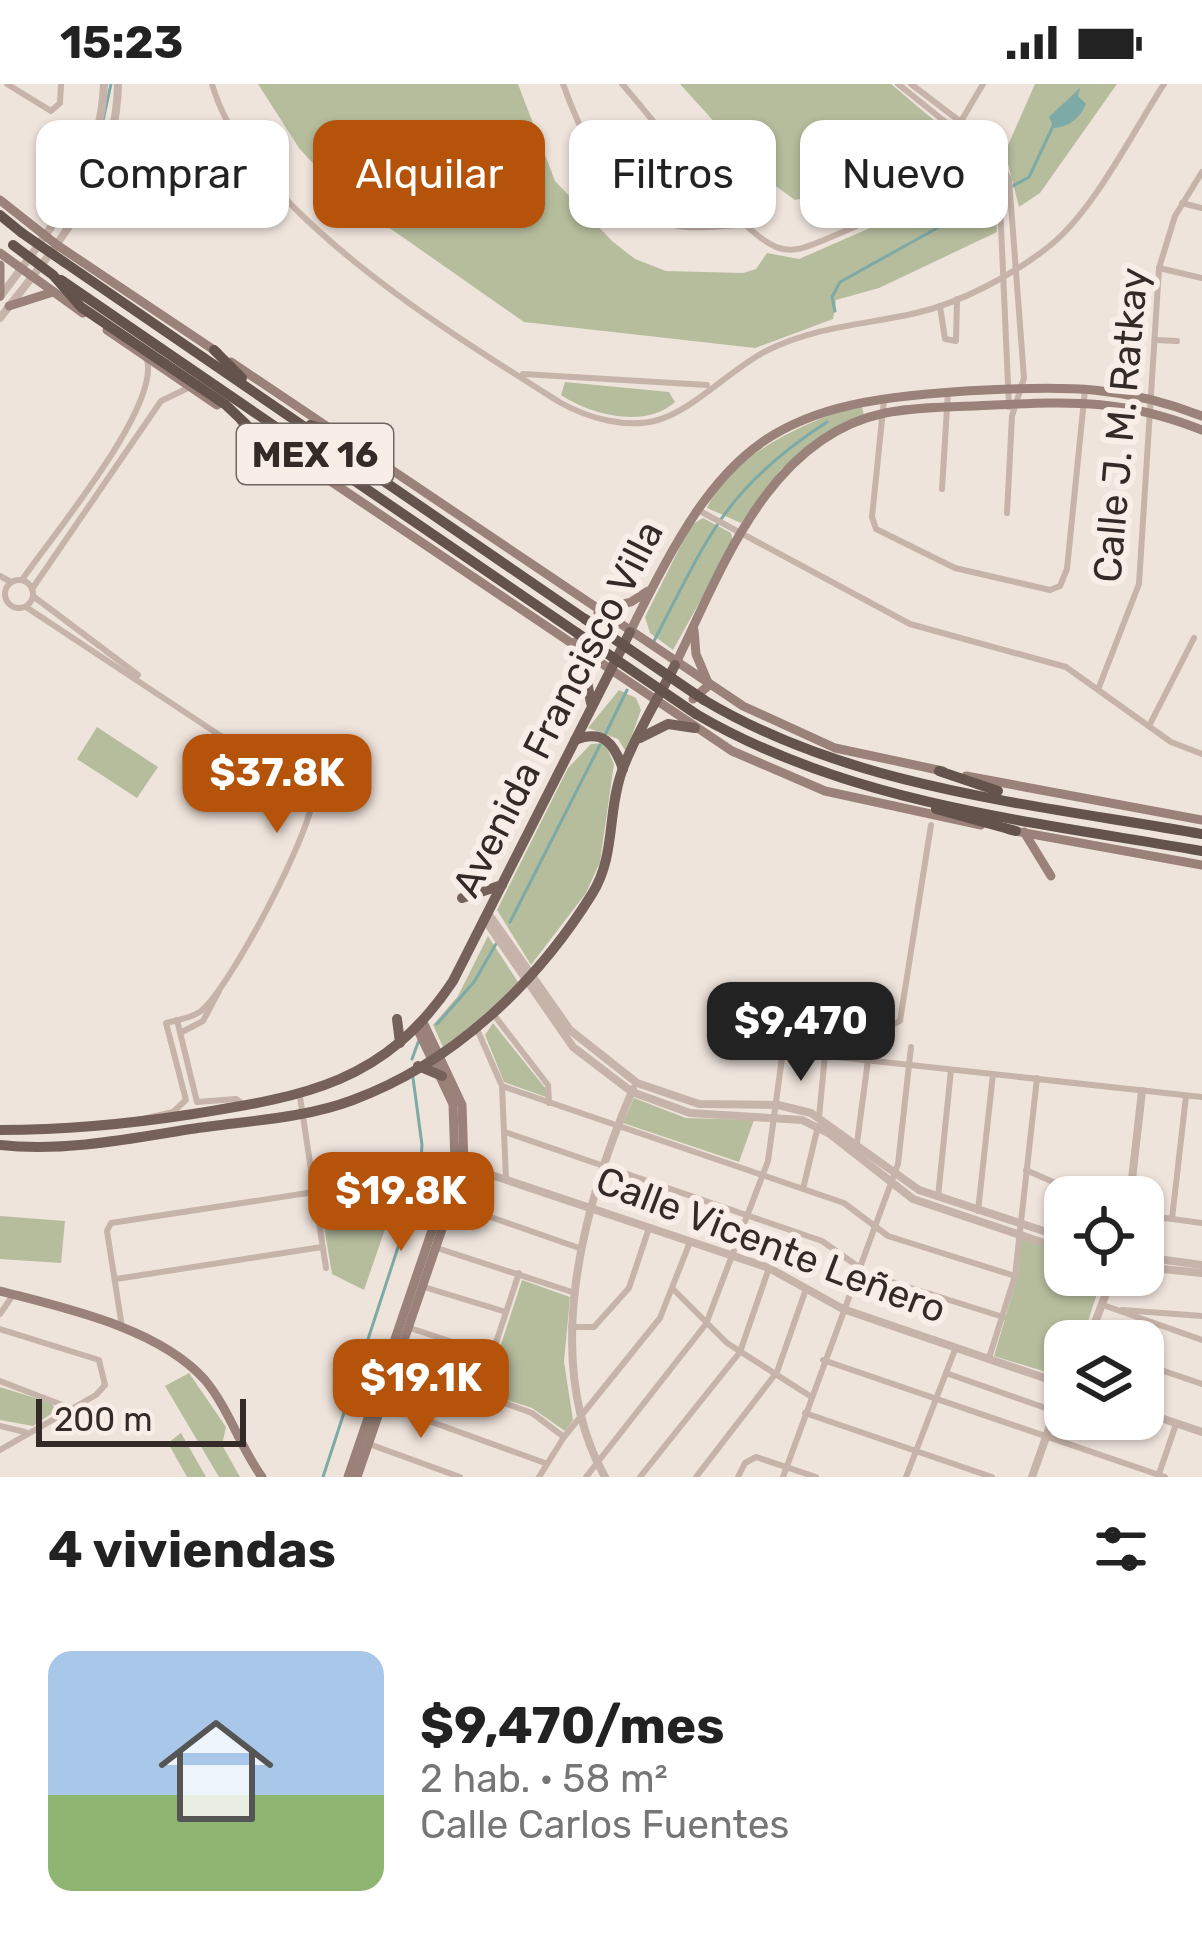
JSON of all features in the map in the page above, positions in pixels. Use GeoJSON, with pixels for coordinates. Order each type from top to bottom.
{"type":"FeatureCollection","features":[{"type":"Feature","properties":{"kind":"highway","name":"MEX 16"},"geometry":{"type":"LineString","coordinates":[[0,215],[585,620],[704,700],[781,741],[849,766],[1202,834]]}},
{"type":"Feature","properties":{"kind":"highway","name":"MEX 16"},"geometry":{"type":"LineString","coordinates":[[0,235],[577,633],[692,721],[778,757],[911,799],[1202,851]]}},
{"type":"Feature","properties":{"kind":"highway"},"geometry":{"type":"LineString","coordinates":[[53,275],[81,307],[226,405],[246,424]]}},
{"type":"Feature","properties":{"kind":"highway"},"geometry":{"type":"LineString","coordinates":[[53,292],[78,298],[296,447],[313,453]]}},
{"type":"Feature","properties":{"kind":"highway"},"geometry":{"type":"LineString","coordinates":[[214,350],[261,398]]}},
{"type":"Feature","properties":{"kind":"highway"},"geometry":{"type":"LineString","coordinates":[[297,421],[342,434]]}},
{"type":"Feature","properties":{"kind":"highway"},"geometry":{"type":"LineString","coordinates":[[939,770],[1036,804]]}},
{"type":"Feature","properties":{"kind":"highway"},"geometry":{"type":"LineString","coordinates":[[911,799],[1020,832]]}},
{"type":"Feature","properties":{"kind":"main road"},"geometry":{"type":"LineString","coordinates":[[0,200],[57,245],[676,664],[800,735],[939,770],[1202,820]]}},
{"type":"Feature","properties":{"kind":"main road"},"geometry":{"type":"LineString","coordinates":[[0,254],[582,654],[760,765],[825,791],[932,818],[1202,865]]}},
{"type":"Feature","properties":{"kind":"main road"},"geometry":{"type":"LineString","coordinates":[[0,265],[0,296]]}},
{"type":"Feature","properties":{"kind":"main road"},"geometry":{"type":"LineString","coordinates":[[9,306],[53,292]]}},
{"type":"Feature","properties":{"kind":"main road","name":"Avenida Francisco Villa"},"geometry":{"type":"LineString","coordinates":[[0,1130],[136,1122],[300,1097],[366,1068],[400,1043],[420,1025],[486,917],[695,508],[737,461],[782,429],[833,407],[884,396],[1021,388],[1085,387],[1153,398],[1202,416]]}},
{"type":"Feature","properties":{"kind":"main road"},"geometry":{"type":"LineString","coordinates":[[0,1144],[30,1148],[119,1140],[356,1099],[437,1055],[494,1015],[528,978],[602,877],[622,769],[742,532],[794,464],[845,429],[883,413],[1083,400],[1152,411],[1202,430]]}},
{"type":"Feature","properties":{"kind":"main road"},"geometry":{"type":"LineString","coordinates":[[534,620],[547,622],[582,646],[599,643],[603,620],[565,586]]}},
{"type":"Feature","properties":{"kind":"main road"},"geometry":{"type":"LineString","coordinates":[[598,610],[631,602],[652,587]]}},
{"type":"Feature","properties":{"kind":"main road"},"geometry":{"type":"LineString","coordinates":[[694,625],[696,654],[709,685]]}},
{"type":"Feature","properties":{"kind":"main road"},"geometry":{"type":"LineString","coordinates":[[582,654],[590,710]]}},
{"type":"Feature","properties":{"kind":"main road"},"geometry":{"type":"LineString","coordinates":[[692,721],[692,699],[709,685]]}},
{"type":"Feature","properties":{"kind":"main road"},"geometry":{"type":"LineString","coordinates":[[638,740],[668,724],[692,721]]}},
{"type":"Feature","properties":{"kind":"main road"},"geometry":{"type":"LineString","coordinates":[[575,740],[604,738],[622,769]]}},
{"type":"Feature","properties":{"kind":"main road"},"geometry":{"type":"LineString","coordinates":[[1020,832],[1051,876]]}},
{"type":"Feature","properties":{"kind":"main road"},"geometry":{"type":"LineString","coordinates":[[462,898],[502,886]]}},
{"type":"Feature","properties":{"kind":"main road"},"geometry":{"type":"LineString","coordinates":[[397,1019],[400,1043]]}},
{"type":"Feature","properties":{"kind":"main road"},"geometry":{"type":"LineString","coordinates":[[357,1477],[452,1204],[459,1164],[462,1105],[420,1025]]}},
{"type":"Feature","properties":{"kind":"main road"},"geometry":{"type":"LineString","coordinates":[[347,1477],[459,1164],[456,1123],[437,1055]]}},
{"type":"Feature","properties":{"kind":"main road"},"geometry":{"type":"LineString","coordinates":[[418,1066],[442,1076]]}},
{"type":"Feature","properties":{"kind":"main road"},"geometry":{"type":"LineString","coordinates":[[0,1292],[123,1331],[166,1350],[207,1382],[262,1477]]}},
{"type":"Feature","properties":{"kind":"street"},"geometry":{"type":"LineString","coordinates":[[7,84],[51,111],[60,103],[61,84]]}},
{"type":"Feature","properties":{"kind":"street"},"geometry":{"type":"LineString","coordinates":[[0,296],[88,164],[101,124],[104,84]]}},
{"type":"Feature","properties":{"kind":"street"},"geometry":{"type":"LineString","coordinates":[[0,318],[57,245],[104,164],[118,84]]}},
{"type":"Feature","properties":{"kind":"street"},"geometry":{"type":"LineString","coordinates":[[212,84],[222,110],[267,175],[318,233],[545,393],[602,419],[652,422],[677,411],[769,349],[809,333],[940,306],[1016,268],[1068,229],[1164,84]]}},
{"type":"Feature","properties":{"kind":"street"},"geometry":{"type":"LineString","coordinates":[[563,84],[577,120]]}},
{"type":"Feature","properties":{"kind":"street"},"geometry":{"type":"LineString","coordinates":[[622,84],[653,120]]}},
{"type":"Feature","properties":{"kind":"street"},"geometry":{"type":"LineString","coordinates":[[898,84],[948,120]]}},
{"type":"Feature","properties":{"kind":"street"},"geometry":{"type":"LineString","coordinates":[[911,84],[950,120]]}},
{"type":"Feature","properties":{"kind":"street"},"geometry":{"type":"LineString","coordinates":[[962,120],[982,84]]}},
{"type":"Feature","properties":{"kind":"street","name":"Calle J. M. Ratkay"},"geometry":{"type":"LineString","coordinates":[[1100,687],[1139,584],[1159,268],[1182,203],[1202,172]]}},
{"type":"Feature","properties":{"kind":"street"},"geometry":{"type":"LineString","coordinates":[[1008,184],[1021,388],[1012,408]]}},
{"type":"Feature","properties":{"kind":"street"},"geometry":{"type":"LineString","coordinates":[[1182,203],[1202,208]]}},
{"type":"Feature","properties":{"kind":"street"},"geometry":{"type":"LineString","coordinates":[[748,228],[768,243],[796,250],[849,228]]}},
{"type":"Feature","properties":{"kind":"street"},"geometry":{"type":"LineString","coordinates":[[1003,228],[1007,389],[1012,408],[1007,513]]}},
{"type":"Feature","properties":{"kind":"street"},"geometry":{"type":"LineString","coordinates":[[1159,268],[1202,278]]}},
{"type":"Feature","properties":{"kind":"street"},"geometry":{"type":"LineString","coordinates":[[940,306],[946,341],[956,341],[957,298]]}},
{"type":"Feature","properties":{"kind":"street"},"geometry":{"type":"LineString","coordinates":[[1155,340],[1177,341]]}},
{"type":"Feature","properties":{"kind":"street"},"geometry":{"type":"LineString","coordinates":[[147,359],[150,379],[132,419],[22,580],[2,590],[10,606],[26,607],[313,797],[267,907],[203,1021],[171,1039]]}},
{"type":"Feature","properties":{"kind":"street"},"geometry":{"type":"LineString","coordinates":[[519,374],[676,387],[711,385]]}},
{"type":"Feature","properties":{"kind":"street"},"geometry":{"type":"LineString","coordinates":[[545,393],[552,375]]}},
{"type":"Feature","properties":{"kind":"street"},"geometry":{"type":"LineString","coordinates":[[26,607],[161,401],[190,387]]}},
{"type":"Feature","properties":{"kind":"street"},"geometry":{"type":"LineString","coordinates":[[676,387],[677,411]]}},
{"type":"Feature","properties":{"kind":"street"},"geometry":{"type":"LineString","coordinates":[[884,396],[872,517],[876,529],[955,568],[1050,590],[1060,586],[1067,569],[1085,387]]}},
{"type":"Feature","properties":{"kind":"street"},"geometry":{"type":"LineString","coordinates":[[942,489],[948,392]]}},
{"type":"Feature","properties":{"kind":"street"},"geometry":{"type":"LineString","coordinates":[[695,508],[910,624],[1051,661],[1100,687],[1149,726],[1202,754]]}},
{"type":"Feature","properties":{"kind":"street"},"geometry":{"type":"LineString","coordinates":[[0,576],[11,582]]}},
{"type":"Feature","properties":{"kind":"street"},"geometry":{"type":"LineString","coordinates":[[22,580],[150,686]]}},
{"type":"Feature","properties":{"kind":"street"},"geometry":{"type":"LineString","coordinates":[[1149,726],[1194,638]]}},
{"type":"Feature","properties":{"kind":"street"},"geometry":{"type":"LineString","coordinates":[[784,1018],[881,1030],[900,1022],[930,830]]}},
{"type":"Feature","properties":{"kind":"street"},"geometry":{"type":"LineString","coordinates":[[486,917],[573,1048],[634,1087],[699,1104],[777,1110],[818,1121],[938,1198],[1044,1240]]}},
{"type":"Feature","properties":{"kind":"street"},"geometry":{"type":"LineString","coordinates":[[136,1122],[147,1114],[173,1112],[186,1100],[166,1023],[202,1010],[220,987]]}},
{"type":"Feature","properties":{"kind":"street"},"geometry":{"type":"LineString","coordinates":[[494,1015],[548,1085],[549,1103]]}},
{"type":"Feature","properties":{"kind":"street"},"geometry":{"type":"LineString","coordinates":[[177,1020],[197,1102],[236,1099],[246,1106]]}},
{"type":"Feature","properties":{"kind":"street"},"geometry":{"type":"LineString","coordinates":[[477,1029],[502,1086],[508,1133],[506,1179]]}},
{"type":"Feature","properties":{"kind":"street"},"geometry":{"type":"LineString","coordinates":[[171,1039],[188,1063]]}},
{"type":"Feature","properties":{"kind":"street"},"geometry":{"type":"LineString","coordinates":[[783,1477],[894,1174],[911,1047]]}},
{"type":"Feature","properties":{"kind":"street"},"geometry":{"type":"LineString","coordinates":[[764,1048],[1202,1097]]}},
{"type":"Feature","properties":{"kind":"street"},"geometry":{"type":"LineString","coordinates":[[586,1477],[706,1324],[763,1175],[783,1050]]}},
{"type":"Feature","properties":{"kind":"street"},"geometry":{"type":"LineString","coordinates":[[803,1189],[818,1121],[825,1055]]}},
{"type":"Feature","properties":{"kind":"street"},"geometry":{"type":"LineString","coordinates":[[856,1143],[868,1060]]}},
{"type":"Feature","properties":{"kind":"street"},"geometry":{"type":"LineString","coordinates":[[938,1198],[951,1070]]}},
{"type":"Feature","properties":{"kind":"street"},"geometry":{"type":"LineString","coordinates":[[978,1211],[993,1074]]}},
{"type":"Feature","properties":{"kind":"street"},"geometry":{"type":"LineString","coordinates":[[989,1358],[1015,1276],[1037,1078]]}},
{"type":"Feature","properties":{"kind":"street"},"geometry":{"type":"LineString","coordinates":[[502,1086],[850,1205],[894,1239],[1015,1276]]}},
{"type":"Feature","properties":{"kind":"street"},"geometry":{"type":"LineString","coordinates":[[605,1477],[578,1420],[571,1327],[595,1208],[634,1087]]}},
{"type":"Feature","properties":{"kind":"street"},"geometry":{"type":"LineString","coordinates":[[1132,1176],[1142,1091]]}},
{"type":"Feature","properties":{"kind":"street"},"geometry":{"type":"LineString","coordinates":[[1172,1220],[1186,1096]]}},
{"type":"Feature","properties":{"kind":"street"},"geometry":{"type":"LineString","coordinates":[[300,1097],[326,1268]]}},
{"type":"Feature","properties":{"kind":"street"},"geometry":{"type":"LineString","coordinates":[[818,1121],[890,1184],[925,1204],[1044,1234]]}},
{"type":"Feature","properties":{"kind":"street"},"geometry":{"type":"LineString","coordinates":[[508,1133],[829,1244],[858,1267],[1003,1318]]}},
{"type":"Feature","properties":{"kind":"street","name":"Calle Vicente Leñero"},"geometry":{"type":"LineString","coordinates":[[459,1164],[769,1268],[807,1285],[843,1310],[1044,1377]]}},
{"type":"Feature","properties":{"kind":"street"},"geometry":{"type":"LineString","coordinates":[[1026,1170],[1044,1178]]}},
{"type":"Feature","properties":{"kind":"street"},"geometry":{"type":"LineString","coordinates":[[123,1331],[107,1231],[114,1222],[314,1192]]}},
{"type":"Feature","properties":{"kind":"street"},"geometry":{"type":"LineString","coordinates":[[452,1204],[585,1250]]}},
{"type":"Feature","properties":{"kind":"street"},"geometry":{"type":"LineString","coordinates":[[1164,1219],[1202,1223]]}},
{"type":"Feature","properties":{"kind":"street"},"geometry":{"type":"LineString","coordinates":[[571,1327],[594,1327],[617,1304],[649,1228]]}},
{"type":"Feature","properties":{"kind":"street"},"geometry":{"type":"LineString","coordinates":[[539,1477],[564,1437],[660,1318],[690,1242]]}},
{"type":"Feature","properties":{"kind":"street"},"geometry":{"type":"LineString","coordinates":[[116,1279],[322,1247]]}},
{"type":"Feature","properties":{"kind":"street"},"geometry":{"type":"LineString","coordinates":[[436,1248],[575,1293]]}},
{"type":"Feature","properties":{"kind":"street"},"geometry":{"type":"LineString","coordinates":[[1164,1261],[1202,1269]]}},
{"type":"Feature","properties":{"kind":"street"},"geometry":{"type":"LineString","coordinates":[[640,1477],[740,1352],[769,1268]]}},
{"type":"Feature","properties":{"kind":"street"},"geometry":{"type":"LineString","coordinates":[[1164,1268],[1202,1269]]}},
{"type":"Feature","properties":{"kind":"street"},"geometry":{"type":"LineString","coordinates":[[479,1394],[519,1273]]}},
{"type":"Feature","properties":{"kind":"street"},"geometry":{"type":"LineString","coordinates":[[696,1477],[777,1372],[807,1285]]}},
{"type":"Feature","properties":{"kind":"street"},"geometry":{"type":"LineString","coordinates":[[424,1288],[506,1312]]}},
{"type":"Feature","properties":{"kind":"street"},"geometry":{"type":"LineString","coordinates":[[673,1289],[740,1352],[810,1396]]}},
{"type":"Feature","properties":{"kind":"street"},"geometry":{"type":"LineString","coordinates":[[0,1314],[13,1295]]}},
{"type":"Feature","properties":{"kind":"street"},"geometry":{"type":"LineString","coordinates":[[1097,1320],[1106,1296]]}},
{"type":"Feature","properties":{"kind":"street"},"geometry":{"type":"LineString","coordinates":[[1103,1305],[1202,1340]]}},
{"type":"Feature","properties":{"kind":"street"},"geometry":{"type":"LineString","coordinates":[[1119,1311],[1202,1316]]}},
{"type":"Feature","properties":{"kind":"street"},"geometry":{"type":"LineString","coordinates":[[409,1327],[492,1355]]}},
{"type":"Feature","properties":{"kind":"street"},"geometry":{"type":"LineString","coordinates":[[0,1329],[101,1362],[103,1389],[0,1450]]}},
{"type":"Feature","properties":{"kind":"street"},"geometry":{"type":"LineString","coordinates":[[906,1477],[956,1347]]}},
{"type":"Feature","properties":{"kind":"street"},"geometry":{"type":"LineString","coordinates":[[823,1360],[1044,1438]]}},
{"type":"Feature","properties":{"kind":"street"},"geometry":{"type":"LineString","coordinates":[[396,1364],[532,1413],[564,1437]]}},
{"type":"Feature","properties":{"kind":"street"},"geometry":{"type":"LineString","coordinates":[[1164,1371],[1202,1384]]}},
{"type":"Feature","properties":{"kind":"street"},"geometry":{"type":"LineString","coordinates":[[946,1373],[1044,1408]]}},
{"type":"Feature","properties":{"kind":"street"},"geometry":{"type":"LineString","coordinates":[[0,1381],[72,1408]]}},
{"type":"Feature","properties":{"kind":"street"},"geometry":{"type":"LineString","coordinates":[[382,1405],[545,1463]]}},
{"type":"Feature","properties":{"kind":"street"},"geometry":{"type":"LineString","coordinates":[[805,1413],[992,1477]]}},
{"type":"Feature","properties":{"kind":"street"},"geometry":{"type":"LineString","coordinates":[[1164,1419],[1202,1432]]}},
{"type":"Feature","properties":{"kind":"street"},"geometry":{"type":"LineString","coordinates":[[1051,1440],[1161,1476],[1177,1424]]}},
{"type":"Feature","properties":{"kind":"street"},"geometry":{"type":"LineString","coordinates":[[0,1426],[29,1433]]}},
{"type":"Feature","properties":{"kind":"street"},"geometry":{"type":"LineString","coordinates":[[1032,1477],[1044,1440]]}},
{"type":"Feature","properties":{"kind":"street"},"geometry":{"type":"LineString","coordinates":[[368,1444],[460,1477]]}},
{"type":"Feature","properties":{"kind":"street"},"geometry":{"type":"LineString","coordinates":[[738,1477],[745,1462],[757,1457],[816,1477]]}},
{"type":"Feature","properties":{"kind":"green space"},"geometry":{"type":"Polygon","coordinates":[[[258,84],[518,84],[532,120],[313,120],[313,163],[289,132],[289,120],[281,120],[258,84]]]}},
{"type":"Feature","properties":{"kind":"green space"},"geometry":{"type":"Polygon","coordinates":[[[680,84],[891,84],[934,120],[800,120],[800,199],[795,200],[776,186],[776,120],[713,120],[680,84]]]}},
{"type":"Feature","properties":{"kind":"green space"},"geometry":{"type":"Polygon","coordinates":[[[1035,84],[1117,84],[1040,193],[1019,207],[1008,145],[1035,84]]]}},
{"type":"Feature","properties":{"kind":"green space"},"geometry":{"type":"Polygon","coordinates":[[[545,155],[555,181],[569,196],[569,228],[600,228],[635,259],[666,271],[743,273],[756,269],[767,253],[799,259],[870,228],[997,228],[997,232],[879,288],[836,300],[833,319],[755,348],[524,322],[390,228],[545,228],[545,155]]]}},
{"type":"Feature","properties":{"kind":"green space"},"geometry":{"type":"Polygon","coordinates":[[[565,382],[669,392],[675,402],[649,415],[618,416],[561,395],[565,382]]]}},
{"type":"Feature","properties":{"kind":"green space"},"geometry":{"type":"Polygon","coordinates":[[[862,407],[864,415],[781,469],[741,523],[707,508],[731,473],[748,459],[787,434],[848,408],[862,407]]]}},
{"type":"Feature","properties":{"kind":"green space"},"geometry":{"type":"Polygon","coordinates":[[[703,518],[731,533],[733,542],[673,650],[650,633],[645,617],[691,525],[703,518]]]}},
{"type":"Feature","properties":{"kind":"green space"},"geometry":{"type":"Polygon","coordinates":[[[619,690],[636,698],[641,710],[626,752],[618,739],[588,728],[619,690]]]}},
{"type":"Feature","properties":{"kind":"green space"},"geometry":{"type":"Polygon","coordinates":[[[97,727],[158,767],[137,798],[77,759],[97,727]]]}},
{"type":"Feature","properties":{"kind":"green space"},"geometry":{"type":"Polygon","coordinates":[[[605,743],[614,764],[600,862],[586,893],[531,965],[497,910],[568,768],[591,744],[605,743]]]}},
{"type":"Feature","properties":{"kind":"green space"},"geometry":{"type":"Polygon","coordinates":[[[488,936],[518,982],[489,1013],[443,1047],[433,1025],[458,996],[488,936]]]}},
{"type":"Feature","properties":{"kind":"green space"},"geometry":{"type":"Polygon","coordinates":[[[493,1023],[546,1089],[546,1097],[504,1082],[485,1035],[493,1023]]]}},
{"type":"Feature","properties":{"kind":"green space"},"geometry":{"type":"Polygon","coordinates":[[[634,1098],[686,1118],[754,1120],[739,1162],[623,1123],[634,1098]]]}},
{"type":"Feature","properties":{"kind":"green space"},"geometry":{"type":"Polygon","coordinates":[[[411,1154],[364,1290],[332,1274],[313,1161],[411,1154]]]}},
{"type":"Feature","properties":{"kind":"green space"},"geometry":{"type":"Polygon","coordinates":[[[0,1216],[65,1221],[61,1263],[0,1259],[0,1216]]]}},
{"type":"Feature","properties":{"kind":"green space"},"geometry":{"type":"Polygon","coordinates":[[[1021,1239],[1044,1247],[1044,1296],[1096,1296],[1088,1320],[1044,1320],[1044,1371],[994,1356],[1018,1275],[1021,1239]]]}},
{"type":"Feature","properties":{"kind":"green space"},"geometry":{"type":"Polygon","coordinates":[[[522,1280],[570,1297],[564,1362],[573,1420],[565,1431],[532,1408],[485,1393],[522,1280]]]}},
{"type":"Feature","properties":{"kind":"green space"},"geometry":{"type":"Polygon","coordinates":[[[189,1373],[226,1427],[222,1445],[240,1477],[219,1477],[165,1386],[189,1373]]]}},
{"type":"Feature","properties":{"kind":"green space"},"geometry":{"type":"Polygon","coordinates":[[[0,1387],[51,1403],[57,1410],[33,1426],[0,1420],[0,1387]]]}},
{"type":"Feature","properties":{"kind":"green space"},"geometry":{"type":"Polygon","coordinates":[[[181,1433],[206,1477],[187,1477],[168,1443],[181,1433]]]}},
{"type":"Feature","properties":{"kind":"water"},"geometry":{"type":"Polygon","coordinates":[[[1080,88],[1084,109],[1069,124],[1054,128],[1049,117],[1080,88]]]}},
{"type":"Feature","properties":{"kind":"waterway"},"geometry":{"type":"LineString","coordinates":[[103,120],[111,84]]}},
{"type":"Feature","properties":{"kind":"waterway"},"geometry":{"type":"LineString","coordinates":[[835,311],[832,297],[840,282],[1029,177],[1054,124]]}},
{"type":"Feature","properties":{"kind":"waterway"},"geometry":{"type":"LineString","coordinates":[[654,641],[722,517],[765,469],[827,422]]}},
{"type":"Feature","properties":{"kind":"waterway"},"geometry":{"type":"LineString","coordinates":[[604,737],[627,690]]}},
{"type":"Feature","properties":{"kind":"waterway"},"geometry":{"type":"LineString","coordinates":[[510,922],[600,745]]}},
{"type":"Feature","properties":{"kind":"waterway"},"geometry":{"type":"LineString","coordinates":[[437,1024],[474,982],[496,944]]}},
{"type":"Feature","properties":{"kind":"waterway"},"geometry":{"type":"LineString","coordinates":[[412,1059],[419,1040]]}},
{"type":"Feature","properties":{"kind":"waterway"},"geometry":{"type":"LineString","coordinates":[[323,1477],[419,1183],[422,1145],[413,1078]]}}]}
